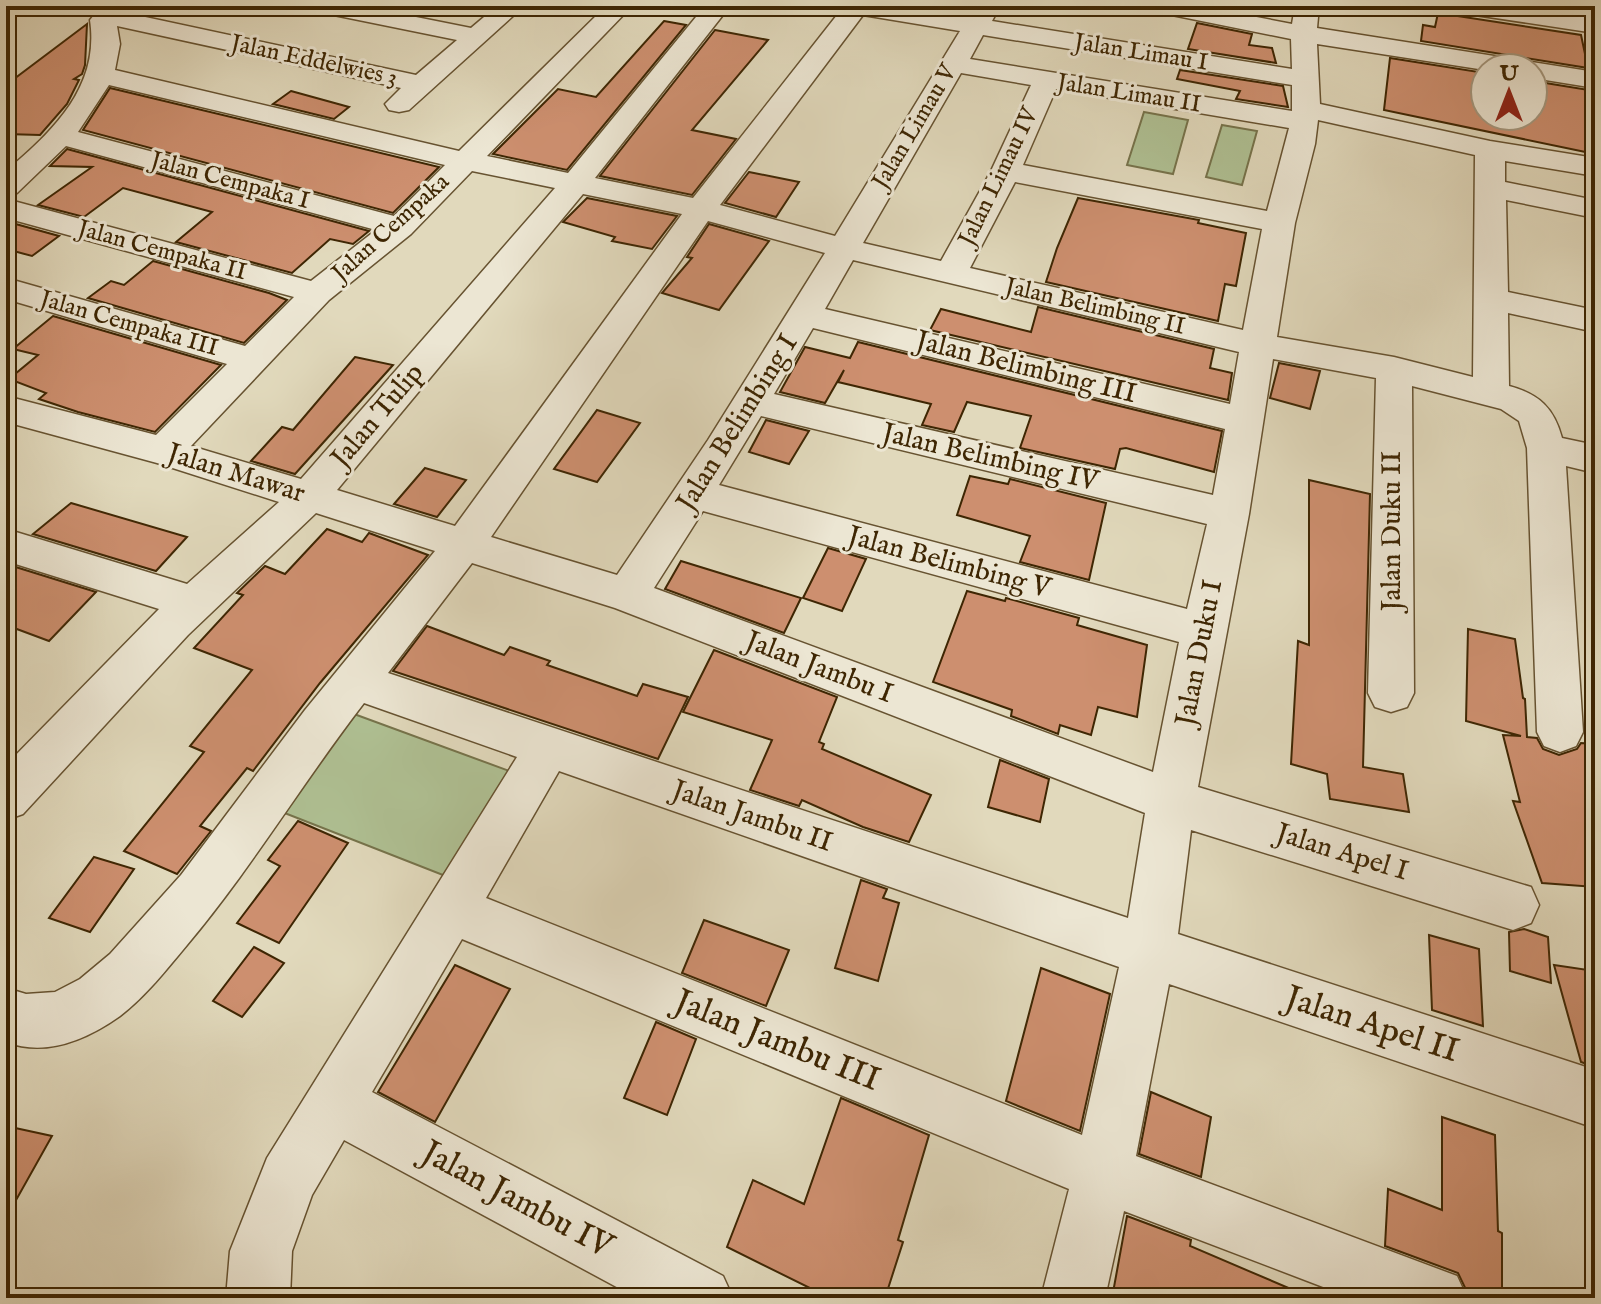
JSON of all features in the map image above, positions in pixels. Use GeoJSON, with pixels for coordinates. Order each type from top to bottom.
{"type":"FeatureCollection","features":[{"type":"Feature","properties":{"kind":"street"},"geometry":{"type":"LineString","coordinates":[[324,6],[478,37]]}},
{"type":"Feature","properties":{"kind":"street"},"geometry":{"type":"LineString","coordinates":[[365,135],[512,6]]}},
{"type":"Feature","properties":{"kind":"street","name":"Jalan Cempaka"},"geometry":{"type":"LineString","coordinates":[[163,451],[317,293],[400,227],[620,6]]}},
{"type":"Feature","properties":{"kind":"street","name":"Jalan Tulip"},"geometry":{"type":"LineString","coordinates":[[6,798],[193,603],[309,497],[575,184],[718,6]]}},
{"type":"Feature","properties":{"kind":"street"},"geometry":{"type":"LineString","coordinates":[[6,1015],[26,1022],[60,1019],[99,998],[129,973],[199,892],[267,796],[464,544],[701,209],[855,6]]}},
{"type":"Feature","properties":{"kind":"street","name":"Jalan Limau I"},"geometry":{"type":"LineString","coordinates":[[855,6],[982,17],[1306,103]]}},
{"type":"Feature","properties":{"kind":"street"},"geometry":{"type":"LineString","coordinates":[[1162,6],[1306,20],[1469,56]]}},
{"type":"Feature","properties":{"kind":"street"},"geometry":{"type":"LineString","coordinates":[[1462,6],[1595,25]]}},
{"type":"Feature","properties":{"kind":"street","name":"Jalan Eddelwies 3"},"geometry":{"type":"LineString","coordinates":[[100,75],[107,31],[103,20],[113,17],[421,84]]}},
{"type":"Feature","properties":{"kind":"street","name":"Jalan Limau V"},"geometry":{"type":"LineString","coordinates":[[843,248],[982,17]]}},
{"type":"Feature","properties":{"kind":"street","name":"Jalan Duku I"},"geometry":{"type":"LineString","coordinates":[[1073,1298],[1103,1173],[1149,951],[1171,801],[1229,514],[1279,223],[1306,103],[1306,20]]}},
{"type":"Feature","properties":{"kind":"street","name":"Jalan Limau II"},"geometry":{"type":"LineString","coordinates":[[953,64],[1046,81],[1306,103]]}},
{"type":"Feature","properties":{"kind":"street"},"geometry":{"type":"LineString","coordinates":[[1549,73],[1595,80]]}},
{"type":"Feature","properties":{"kind":"street"},"geometry":{"type":"LineString","coordinates":[[6,187],[80,114],[100,75]]}},
{"type":"Feature","properties":{"kind":"street","name":"Jalan Belimbing II"},"geometry":{"type":"LineString","coordinates":[[100,75],[466,161],[701,209],[843,248],[1257,345],[1394,369],[1526,404],[1538,415],[1546,448]]}},
{"type":"Feature","properties":{"kind":"street","name":"Jalan Limau IV"},"geometry":{"type":"LineString","coordinates":[[951,273],[1006,171],[1046,81]]}},
{"type":"Feature","properties":{"kind":"street"},"geometry":{"type":"LineString","coordinates":[[1306,103],[1490,150],[1595,167]]}},
{"type":"Feature","properties":{"kind":"street","name":"Jalan Cempaka I"},"geometry":{"type":"LineString","coordinates":[[61,136],[400,227]]}},
{"type":"Feature","properties":{"kind":"street"},"geometry":{"type":"LineString","coordinates":[[1490,150],[1491,395]]}},
{"type":"Feature","properties":{"kind":"street"},"geometry":{"type":"LineString","coordinates":[[1006,171],[1279,223]]}},
{"type":"Feature","properties":{"kind":"street"},"geometry":{"type":"LineString","coordinates":[[1492,188],[1595,209]]}},
{"type":"Feature","properties":{"kind":"street","name":"Jalan Cempaka II"},"geometry":{"type":"LineString","coordinates":[[6,208],[317,293]]}},
{"type":"Feature","properties":{"kind":"street","name":"Jalan Belimbing I"},"geometry":{"type":"LineString","coordinates":[[627,595],[696,494],[806,315],[843,248]]}},
{"type":"Feature","properties":{"kind":"street","name":"Jalan Cempaka III"},"geometry":{"type":"LineString","coordinates":[[6,288],[253,360]]}},
{"type":"Feature","properties":{"kind":"street"},"geometry":{"type":"LineString","coordinates":[[1491,299],[1595,321]]}},
{"type":"Feature","properties":{"kind":"street","name":"Jalan Belimbing III"},"geometry":{"type":"LineString","coordinates":[[806,315],[1246,421]]}},
{"type":"Feature","properties":{"kind":"street","name":"Jalan Duku II"},"geometry":{"type":"LineString","coordinates":[[1391,693],[1394,369]]}},
{"type":"Feature","properties":{"kind":"street","name":"Jalan Belimbing IV"},"geometry":{"type":"LineString","coordinates":[[751,401],[1229,514]]}},
{"type":"Feature","properties":{"kind":"street","name":"Jalan Mawar"},"geometry":{"type":"LineString","coordinates":[[6,409],[163,451],[464,544]]}},
{"type":"Feature","properties":{"kind":"street"},"geometry":{"type":"LineString","coordinates":[[1560,732],[1546,448],[1595,459]]}},
{"type":"Feature","properties":{"kind":"street","name":"Jalan Belimbing V"},"geometry":{"type":"LineString","coordinates":[[696,494],[1203,631]]}},
{"type":"Feature","properties":{"kind":"street","name":"Jalan Jambu I"},"geometry":{"type":"LineString","coordinates":[[464,544],[627,595],[1171,801]]}},
{"type":"Feature","properties":{"kind":"street"},"geometry":{"type":"LineString","coordinates":[[6,545],[193,603]]}},
{"type":"Feature","properties":{"kind":"street","name":"Jalan Jambu II"},"geometry":{"type":"LineString","coordinates":[[355,681],[1149,951]]}},
{"type":"Feature","properties":{"kind":"street"},"geometry":{"type":"LineString","coordinates":[[258,1298],[261,1251],[282,1194],[333,1103],[548,748]]}},
{"type":"Feature","properties":{"kind":"street","name":"Jalan Apel I"},"geometry":{"type":"LineString","coordinates":[[1171,801],[1513,905]]}},
{"type":"Feature","properties":{"kind":"street","name":"Jalan Jambu III"},"geometry":{"type":"LineString","coordinates":[[450,909],[1103,1173],[1435,1298]]}},
{"type":"Feature","properties":{"kind":"street","name":"Jalan Apel II"},"geometry":{"type":"LineString","coordinates":[[1149,951],[1595,1099]]}},
{"type":"Feature","properties":{"kind":"street","name":"Jalan Jambu IV"},"geometry":{"type":"LineString","coordinates":[[333,1103],[701,1298]]}},
{"type":"Feature","properties":{"kind":"green space"},"geometry":{"type":"Polygon","coordinates":[[[1144,112],[1188,120],[1173,174],[1127,165],[1144,112]]]}},
{"type":"Feature","properties":{"kind":"green space"},"geometry":{"type":"Polygon","coordinates":[[[1222,125],[1257,131],[1242,185],[1206,177],[1222,125]]]}},
{"type":"Feature","properties":{"kind":"green space"},"geometry":{"type":"Polygon","coordinates":[[[354,714],[512,772],[448,877],[282,812],[354,714]]]}},
{"type":"Feature","properties":{"kind":"building"},"geometry":{"type":"Polygon","coordinates":[[[1438,13],[1581,35],[1588,68],[1549,62],[1549,52],[1489,52],[1421,41],[1423,25],[1435,27],[1438,13]]]}},
{"type":"Feature","properties":{"kind":"building"},"geometry":{"type":"Polygon","coordinates":[[[664,21],[686,25],[567,170],[493,154],[558,89],[596,97],[664,21]]]}},
{"type":"Feature","properties":{"kind":"building"},"geometry":{"type":"Polygon","coordinates":[[[1197,23],[1252,34],[1249,45],[1272,48],[1276,63],[1188,49],[1197,23]]]}},
{"type":"Feature","properties":{"kind":"building"},"geometry":{"type":"Polygon","coordinates":[[[87,24],[85,65],[82,74],[74,79],[79,80],[67,104],[40,135],[6,134],[6,85],[87,24]]]}},
{"type":"Feature","properties":{"kind":"building"},"geometry":{"type":"Polygon","coordinates":[[[715,30],[768,40],[692,130],[736,139],[692,195],[600,176],[715,30]]]}},
{"type":"Feature","properties":{"kind":"building"},"geometry":{"type":"Polygon","coordinates":[[[1390,58],[1469,70],[1469,128],[1384,110],[1390,58]]]}},
{"type":"Feature","properties":{"kind":"building"},"geometry":{"type":"Polygon","coordinates":[[[1180,70],[1283,86],[1288,107],[1236,99],[1240,91],[1177,79],[1180,70]]]}},
{"type":"Feature","properties":{"kind":"building"},"geometry":{"type":"Polygon","coordinates":[[[1549,84],[1595,91],[1595,154],[1490,132],[1549,132],[1549,84]]]}},
{"type":"Feature","properties":{"kind":"building"},"geometry":{"type":"Polygon","coordinates":[[[110,88],[439,167],[393,213],[83,130],[110,88]]]}},
{"type":"Feature","properties":{"kind":"building"},"geometry":{"type":"Polygon","coordinates":[[[291,91],[349,107],[334,119],[273,104],[291,91]]]}},
{"type":"Feature","properties":{"kind":"building"},"geometry":{"type":"Polygon","coordinates":[[[67,149],[369,231],[353,244],[330,239],[292,273],[176,242],[212,212],[123,188],[84,217],[38,205],[92,167],[50,166],[67,149]]]}},
{"type":"Feature","properties":{"kind":"building"},"geometry":{"type":"Polygon","coordinates":[[[749,172],[799,182],[776,217],[725,203],[749,172]]]}},
{"type":"Feature","properties":{"kind":"building"},"geometry":{"type":"Polygon","coordinates":[[[587,198],[677,216],[652,249],[612,241],[615,237],[563,222],[587,198]]]}},
{"type":"Feature","properties":{"kind":"building"},"geometry":{"type":"Polygon","coordinates":[[[1078,198],[1199,220],[1198,223],[1246,233],[1236,286],[1225,284],[1218,321],[1046,282],[1078,198]]]}},
{"type":"Feature","properties":{"kind":"building"},"geometry":{"type":"Polygon","coordinates":[[[12,223],[59,236],[32,256],[6,249],[6,227],[12,223]]]}},
{"type":"Feature","properties":{"kind":"building"},"geometry":{"type":"Polygon","coordinates":[[[709,224],[769,241],[719,310],[662,293],[692,258],[687,257],[709,224]]]}},
{"type":"Feature","properties":{"kind":"building"},"geometry":{"type":"Polygon","coordinates":[[[153,261],[287,300],[244,343],[88,298],[111,281],[124,285],[153,261]]]}},
{"type":"Feature","properties":{"kind":"building"},"geometry":{"type":"Polygon","coordinates":[[[1038,307],[1214,349],[1210,368],[1232,373],[1228,400],[930,330],[941,309],[1031,332],[1038,307]]]}},
{"type":"Feature","properties":{"kind":"building"},"geometry":{"type":"Polygon","coordinates":[[[53,316],[221,365],[155,432],[78,412],[39,399],[46,393],[9,379],[38,355],[13,349],[53,316]]]}},
{"type":"Feature","properties":{"kind":"building"},"geometry":{"type":"Polygon","coordinates":[[[858,342],[1222,431],[1214,472],[1126,448],[1120,449],[1115,469],[1020,448],[1031,416],[967,402],[954,432],[922,425],[931,404],[838,382],[844,370],[825,403],[780,392],[805,347],[850,358],[858,342]]]}},
{"type":"Feature","properties":{"kind":"building"},"geometry":{"type":"Polygon","coordinates":[[[355,357],[393,365],[295,474],[251,461],[282,427],[293,430],[355,357]]]}},
{"type":"Feature","properties":{"kind":"building"},"geometry":{"type":"Polygon","coordinates":[[[1279,363],[1320,371],[1310,409],[1270,398],[1279,363]]]}},
{"type":"Feature","properties":{"kind":"building"},"geometry":{"type":"Polygon","coordinates":[[[597,410],[640,423],[597,482],[554,469],[597,410]]]}},
{"type":"Feature","properties":{"kind":"building"},"geometry":{"type":"Polygon","coordinates":[[[766,420],[809,431],[789,464],[749,452],[766,420]]]}},
{"type":"Feature","properties":{"kind":"building"},"geometry":{"type":"Polygon","coordinates":[[[425,468],[466,480],[437,517],[394,504],[425,468]]]}},
{"type":"Feature","properties":{"kind":"building"},"geometry":{"type":"Polygon","coordinates":[[[970,476],[1008,484],[1010,479],[1106,503],[1089,580],[1020,562],[1030,536],[957,515],[970,476]]]}},
{"type":"Feature","properties":{"kind":"building"},"geometry":{"type":"Polygon","coordinates":[[[1309,480],[1370,494],[1363,767],[1403,774],[1409,812],[1330,799],[1327,774],[1291,764],[1298,641],[1309,645],[1309,480]]]}},
{"type":"Feature","properties":{"kind":"building"},"geometry":{"type":"Polygon","coordinates":[[[71,503],[187,537],[156,571],[33,534],[71,503]]]}},
{"type":"Feature","properties":{"kind":"building"},"geometry":{"type":"Polygon","coordinates":[[[327,529],[362,542],[369,533],[428,555],[320,683],[253,771],[247,768],[200,826],[211,831],[177,874],[124,851],[204,752],[190,746],[252,670],[194,648],[243,595],[237,593],[265,566],[285,574],[327,529]]]}},
{"type":"Feature","properties":{"kind":"building"},"geometry":{"type":"Polygon","coordinates":[[[828,548],[866,559],[842,611],[803,598],[828,548]]]}},
{"type":"Feature","properties":{"kind":"building"},"geometry":{"type":"Polygon","coordinates":[[[681,561],[801,598],[784,633],[665,589],[681,561]]]}},
{"type":"Feature","properties":{"kind":"building"},"geometry":{"type":"Polygon","coordinates":[[[6,564],[96,592],[49,641],[6,625],[6,564]]]}},
{"type":"Feature","properties":{"kind":"building"},"geometry":{"type":"Polygon","coordinates":[[[967,591],[1079,618],[1077,625],[1147,645],[1137,717],[1098,707],[1091,735],[1060,725],[1058,734],[1011,716],[1012,710],[933,682],[967,591]]]}},
{"type":"Feature","properties":{"kind":"building"},"geometry":{"type":"Polygon","coordinates":[[[427,626],[504,655],[510,647],[550,661],[547,665],[637,696],[643,684],[688,697],[658,759],[393,671],[427,626]]]}},
{"type":"Feature","properties":{"kind":"building"},"geometry":{"type":"Polygon","coordinates":[[[1468,629],[1515,639],[1525,699],[1527,737],[1537,738],[1543,749],[1559,755],[1577,749],[1581,743],[1595,744],[1595,887],[1542,883],[1513,801],[1520,802],[1503,735],[1521,736],[1466,721],[1468,629]]]}},
{"type":"Feature","properties":{"kind":"building"},"geometry":{"type":"Polygon","coordinates":[[[714,650],[837,697],[819,742],[824,744],[822,749],[931,795],[909,842],[863,827],[802,800],[799,806],[750,790],[772,740],[683,712],[714,650]]]}},
{"type":"Feature","properties":{"kind":"building"},"geometry":{"type":"Polygon","coordinates":[[[1000,760],[1049,779],[1040,822],[988,807],[1000,760]]]}},
{"type":"Feature","properties":{"kind":"building"},"geometry":{"type":"Polygon","coordinates":[[[298,821],[348,843],[279,943],[237,923],[280,866],[268,860],[298,821]]]}},
{"type":"Feature","properties":{"kind":"building"},"geometry":{"type":"Polygon","coordinates":[[[94,857],[134,869],[90,932],[49,918],[94,857]]]}},
{"type":"Feature","properties":{"kind":"building"},"geometry":{"type":"Polygon","coordinates":[[[861,880],[887,889],[883,898],[899,903],[878,981],[835,968],[861,880]]]}},
{"type":"Feature","properties":{"kind":"building"},"geometry":{"type":"Polygon","coordinates":[[[704,920],[789,950],[766,1006],[682,973],[704,920]]]}},
{"type":"Feature","properties":{"kind":"building"},"geometry":{"type":"Polygon","coordinates":[[[1524,929],[1548,937],[1551,983],[1510,971],[1509,932],[1524,929]]]}},
{"type":"Feature","properties":{"kind":"building"},"geometry":{"type":"Polygon","coordinates":[[[1429,935],[1479,949],[1483,1026],[1432,1010],[1429,935]]]}},
{"type":"Feature","properties":{"kind":"building"},"geometry":{"type":"Polygon","coordinates":[[[254,947],[284,963],[242,1017],[213,1001],[254,947]]]}},
{"type":"Feature","properties":{"kind":"building"},"geometry":{"type":"Polygon","coordinates":[[[455,965],[510,989],[435,1122],[378,1092],[455,965]]]}},
{"type":"Feature","properties":{"kind":"building"},"geometry":{"type":"Polygon","coordinates":[[[1554,965],[1595,971],[1595,1067],[1581,1062],[1554,965]]]}},
{"type":"Feature","properties":{"kind":"building"},"geometry":{"type":"Polygon","coordinates":[[[1041,968],[1110,994],[1080,1131],[1006,1101],[1041,968]]]}},
{"type":"Feature","properties":{"kind":"building"},"geometry":{"type":"Polygon","coordinates":[[[656,1022],[696,1039],[667,1115],[624,1098],[656,1022]]]}},
{"type":"Feature","properties":{"kind":"building"},"geometry":{"type":"Polygon","coordinates":[[[1151,1092],[1211,1117],[1201,1177],[1139,1154],[1151,1092]]]}},
{"type":"Feature","properties":{"kind":"building"},"geometry":{"type":"Polygon","coordinates":[[[841,1098],[929,1135],[898,1240],[903,1242],[885,1298],[830,1298],[727,1247],[753,1180],[804,1204],[841,1098]]]}},
{"type":"Feature","properties":{"kind":"building"},"geometry":{"type":"Polygon","coordinates":[[[1442,1117],[1495,1135],[1498,1231],[1502,1233],[1502,1298],[1470,1298],[1458,1273],[1385,1246],[1388,1189],[1442,1210],[1442,1117]]]}},
{"type":"Feature","properties":{"kind":"building"},"geometry":{"type":"Polygon","coordinates":[[[6,1126],[52,1136],[6,1218],[6,1126]]]}},
{"type":"Feature","properties":{"kind":"building"},"geometry":{"type":"Polygon","coordinates":[[[1127,1216],[1191,1240],[1190,1246],[1312,1298],[1112,1298],[1127,1216]]]}}]}
